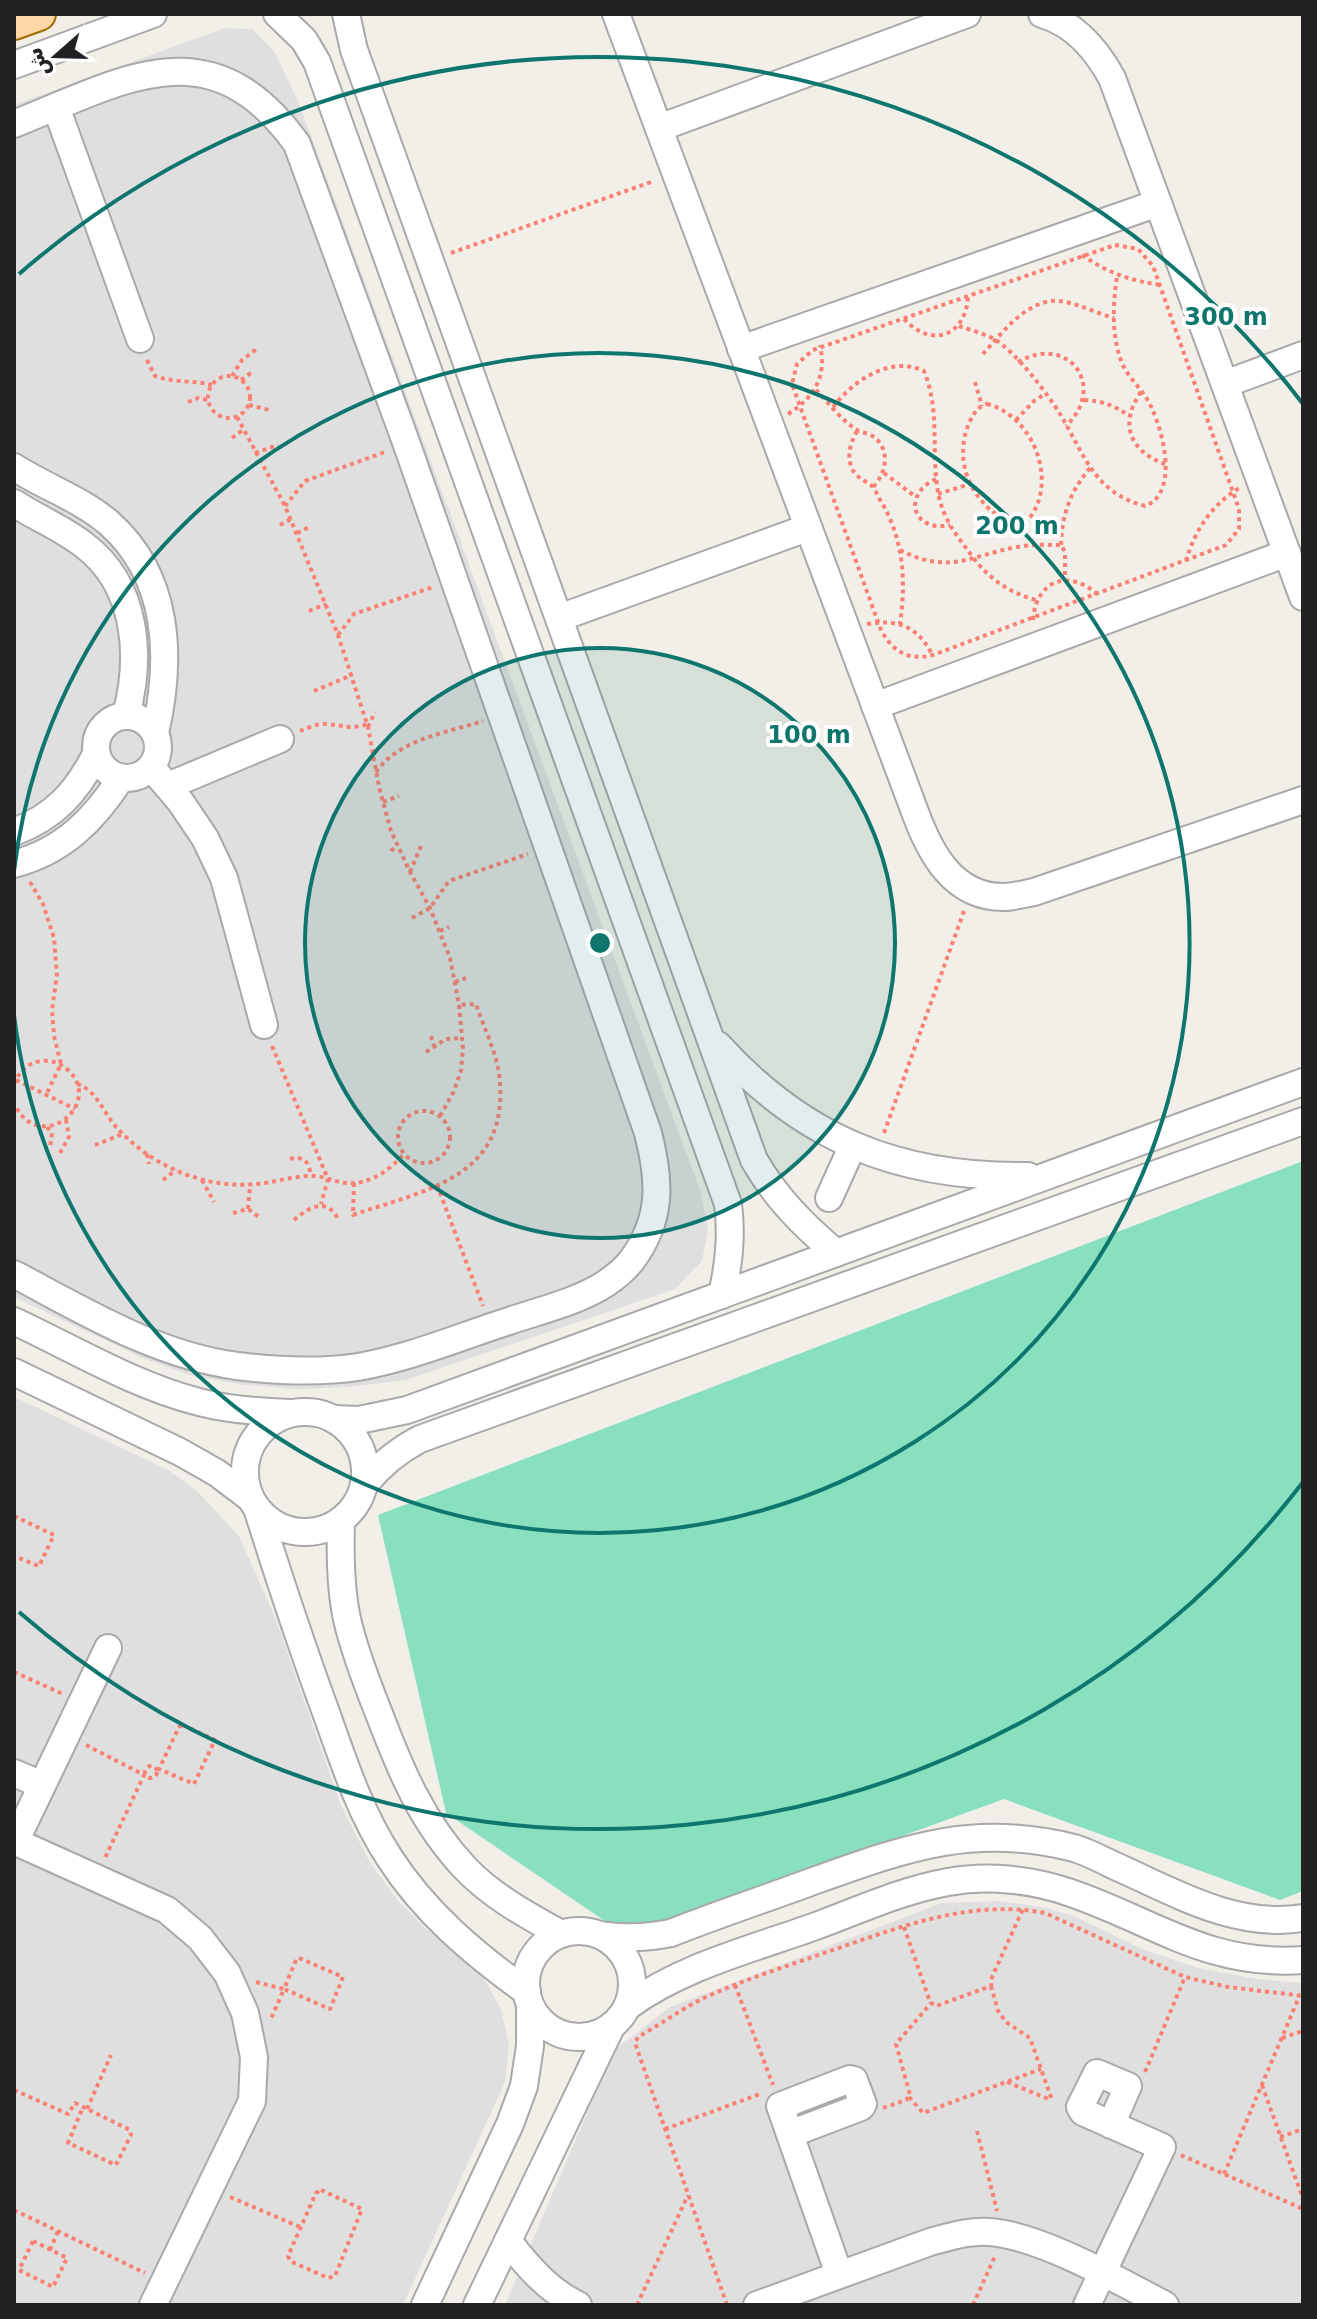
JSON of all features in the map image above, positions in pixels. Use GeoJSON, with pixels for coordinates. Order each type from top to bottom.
{"type":"FeatureCollection","features":[{"type":"Feature","properties":{"kind":"main road"},"geometry":{"type":"LineString","coordinates":[[14,23],[39,14]]}},
{"type":"Feature","properties":{"kind":"street"},"geometry":{"type":"LineString","coordinates":[[14,65],[153,14]]}},
{"type":"Feature","properties":{"kind":"street"},"geometry":{"type":"LineString","coordinates":[[277,14],[304,40],[317,62],[728,1204],[732,1233],[722,1295]]}},
{"type":"Feature","properties":{"kind":"street"},"geometry":{"type":"LineString","coordinates":[[346,14],[354,50],[754,1160],[788,1210],[836,1253]]}},
{"type":"Feature","properties":{"kind":"street"},"geometry":{"type":"LineString","coordinates":[[616,14],[927,845],[945,872],[971,890],[1002,897],[1034,892],[1303,800]]}},
{"type":"Feature","properties":{"kind":"street"},"geometry":{"type":"LineString","coordinates":[[659,128],[967,14]]}},
{"type":"Feature","properties":{"kind":"street"},"geometry":{"type":"LineString","coordinates":[[1042,14],[1077,32],[1097,53],[1112,78],[1303,597]]}},
{"type":"Feature","properties":{"kind":"street"},"geometry":{"type":"LineString","coordinates":[[14,124],[132,77],[179,71],[226,81],[247,92],[266,107],[297,144],[407,445],[648,1133],[657,1168],[658,1202],[649,1233],[631,1262],[606,1284],[576,1298],[395,1360],[355,1367],[274,1370],[194,1357],[118,1329],[14,1274]]}},
{"type":"Feature","properties":{"kind":"street"},"geometry":{"type":"LineString","coordinates":[[56,107],[140,339]]}},
{"type":"Feature","properties":{"kind":"street"},"geometry":{"type":"LineString","coordinates":[[741,349],[817,336],[965,283],[1158,203]]}},
{"type":"Feature","properties":{"kind":"street"},"geometry":{"type":"LineString","coordinates":[[1225,384],[1303,355]]}},
{"type":"Feature","properties":{"kind":"street"},"geometry":{"type":"LineString","coordinates":[[14,467],[35,481],[75,499],[109,523],[137,555],[155,592],[164,627],[166,663],[163,699],[155,733]]}},
{"type":"Feature","properties":{"kind":"street"},"geometry":{"type":"LineString","coordinates":[[14,503],[86,546],[109,569],[123,596],[132,625],[136,656],[134,686],[126,715]]}},
{"type":"Feature","properties":{"kind":"street"},"geometry":{"type":"LineString","coordinates":[[559,618],[807,528]]}},
{"type":"Feature","properties":{"kind":"street"},"geometry":{"type":"LineString","coordinates":[[875,706],[1287,553]]}},
{"type":"Feature","properties":{"kind":"street"},"geometry":{"type":"LineString","coordinates":[[14,832],[42,819],[65,802],[83,780],[96,754],[98,733],[115,718],[126,715],[148,723],[158,744],[160,777],[205,838],[224,878],[264,1025]]}},
{"type":"Feature","properties":{"kind":"street"},"geometry":{"type":"LineString","coordinates":[[96,754],[109,774],[121,778],[143,774],[160,777],[280,739]]}},
{"type":"Feature","properties":{"kind":"street"},"geometry":{"type":"LineString","coordinates":[[16,863],[51,849],[81,829],[103,805],[121,778]]}},
{"type":"Feature","properties":{"kind":"street"},"geometry":{"type":"LineString","coordinates":[[707,1034],[743,1073],[783,1106],[828,1134],[865,1150],[932,1170],[989,1177],[1047,1176]]}},
{"type":"Feature","properties":{"kind":"street"},"geometry":{"type":"LineString","coordinates":[[334,1419],[359,1420],[407,1410],[1303,1082]]}},
{"type":"Feature","properties":{"kind":"street"},"geometry":{"type":"LineString","coordinates":[[14,1372],[217,1473],[269,1521],[297,1532],[313,1533],[341,1522],[360,1499],[365,1484],[380,1466],[398,1450],[420,1439],[1303,1121]]}},
{"type":"Feature","properties":{"kind":"street"},"geometry":{"type":"LineString","coordinates":[[829,1198],[865,1150]]}},
{"type":"Feature","properties":{"kind":"street"},"geometry":{"type":"LineString","coordinates":[[14,1321],[155,1388],[199,1402],[244,1411],[320,1413],[334,1419],[347,1428],[363,1454],[365,1484]]}},
{"type":"Feature","properties":{"kind":"street"},"geometry":{"type":"LineString","coordinates":[[290,1413],[264,1428],[247,1453],[246,1483],[357,1799],[389,1858],[442,1922],[476,1955],[529,1998],[547,2026],[572,2037],[599,2033],[611,2027]]}},
{"type":"Feature","properties":{"kind":"street"},"geometry":{"type":"LineString","coordinates":[[341,1522],[340,1570],[347,1619],[360,1665],[403,1777],[431,1827],[467,1870],[511,1906],[561,1934]]}},
{"type":"Feature","properties":{"kind":"street"},"geometry":{"type":"LineString","coordinates":[[108,1648],[14,1842],[167,1910],[200,1938],[227,1973],[245,2013],[254,2057],[252,2101],[162,2295]]}},
{"type":"Feature","properties":{"kind":"street"},"geometry":{"type":"LineString","coordinates":[[14,1773],[42,1785]]}},
{"type":"Feature","properties":{"kind":"street"},"geometry":{"type":"LineString","coordinates":[[425,2305],[510,2124],[524,2086],[530,2046],[526,1980],[533,1957],[540,1947],[561,1934],[574,1931],[647,1938],[671,1933],[894,1853],[939,1841],[985,1837],[1076,1849],[1210,1908],[1244,1918],[1303,1918]]}},
{"type":"Feature","properties":{"kind":"street"},"geometry":{"type":"LineString","coordinates":[[477,2305],[611,2027],[628,2006],[656,1987],[687,1972],[910,1892],[949,1882],[989,1879],[1029,1882],[1068,1892],[1197,1947],[1242,1958],[1303,1960]]}},
{"type":"Feature","properties":{"kind":"street"},"geometry":{"type":"LineString","coordinates":[[600,1935],[622,1952],[629,1964],[632,1993],[628,2006]]}},
{"type":"Feature","properties":{"kind":"street"},"geometry":{"type":"LineString","coordinates":[[1087,2305],[1162,2147],[1111,2125],[1083,2112],[1080,2107],[1096,2074],[1127,2085],[1128,2089],[1111,2125]]}},
{"type":"Feature","properties":{"kind":"street"},"geometry":{"type":"LineString","coordinates":[[790,2134],[862,2106],[852,2079],[777,2098],[839,2274]]}},
{"type":"Feature","properties":{"kind":"street"},"geometry":{"type":"LineString","coordinates":[[757,2305],[955,2235],[980,2231],[1003,2233],[1102,2272],[1165,2305]]}},
{"type":"Feature","properties":{"kind":"street"},"geometry":{"type":"LineString","coordinates":[[508,2241],[534,2273],[565,2299],[578,2305]]}},
{"type":"Feature","properties":{"kind":"path"},"geometry":{"type":"LineString","coordinates":[[430,260],[675,173]]}},
{"type":"Feature","properties":{"kind":"path"},"geometry":{"type":"LineString","coordinates":[[1115,245],[1138,249],[1153,266],[1233,493],[1240,519],[1234,539],[1226,545],[933,655],[915,658],[903,654],[884,637],[878,622],[792,384],[793,374],[817,336],[965,283],[1081,255],[1115,245]]}},
{"type":"Feature","properties":{"kind":"path"},"geometry":{"type":"LineString","coordinates":[[1081,255],[1117,276],[1190,288]]}},
{"type":"Feature","properties":{"kind":"path"},"geometry":{"type":"LineString","coordinates":[[959,326],[996,340],[1045,394],[1090,468],[1110,490],[1130,502],[1145,506],[1159,499],[1163,492],[1165,464],[1159,424],[1122,361],[1114,318],[1117,276]]}},
{"type":"Feature","properties":{"kind":"path"},"geometry":{"type":"LineString","coordinates":[[898,307],[915,330],[930,336],[945,334],[959,326],[967,312],[965,283]]}},
{"type":"Feature","properties":{"kind":"path"},"geometry":{"type":"LineString","coordinates":[[983,354],[1016,318],[1041,304],[1056,301],[1114,318]]}},
{"type":"Feature","properties":{"kind":"path"},"geometry":{"type":"LineString","coordinates":[[769,426],[800,406],[816,390],[823,362],[817,336]]}},
{"type":"Feature","properties":{"kind":"path"},"geometry":{"type":"LineString","coordinates":[[140,339],[155,376],[212,385]]}},
{"type":"Feature","properties":{"kind":"path"},"geometry":{"type":"LineString","coordinates":[[232,376],[242,360],[258,348]]}},
{"type":"Feature","properties":{"kind":"path"},"geometry":{"type":"LineString","coordinates":[[1018,362],[1032,353],[1049,352],[1065,357],[1077,368],[1084,383],[1084,400],[1078,415],[1066,426]]}},
{"type":"Feature","properties":{"kind":"path"},"geometry":{"type":"LineString","coordinates":[[833,407],[845,391],[880,370],[900,367],[924,371],[931,391],[936,431],[938,494],[950,525],[984,571],[1016,595],[1036,600]]}},
{"type":"Feature","properties":{"kind":"path"},"geometry":{"type":"LineString","coordinates":[[241,380],[252,372]]}},
{"type":"Feature","properties":{"kind":"path"},"geometry":{"type":"LineString","coordinates":[[232,376],[241,380],[249,391],[249,405],[237,417],[222,417],[208,400],[212,385],[232,376]]}},
{"type":"Feature","properties":{"kind":"path"},"geometry":{"type":"LineString","coordinates":[[975,382],[982,406]]}},
{"type":"Feature","properties":{"kind":"path"},"geometry":{"type":"LineString","coordinates":[[816,390],[857,431],[878,441],[886,461],[884,473],[873,487]]}},
{"type":"Feature","properties":{"kind":"path"},"geometry":{"type":"LineString","coordinates":[[1141,392],[1129,416],[1130,433],[1137,447],[1149,458],[1165,464]]}},
{"type":"Feature","properties":{"kind":"path"},"geometry":{"type":"LineString","coordinates":[[1016,420],[1045,394]]}},
{"type":"Feature","properties":{"kind":"path"},"geometry":{"type":"LineString","coordinates":[[188,402],[198,398],[208,400]]}},
{"type":"Feature","properties":{"kind":"path"},"geometry":{"type":"LineString","coordinates":[[1084,400],[1100,400],[1116,406],[1129,416]]}},
{"type":"Feature","properties":{"kind":"path"},"geometry":{"type":"LineString","coordinates":[[249,405],[269,410]]}},
{"type":"Feature","properties":{"kind":"path"},"geometry":{"type":"LineString","coordinates":[[992,405],[1016,420],[1032,442],[1041,469],[1039,497],[1031,516],[1013,522],[984,504],[970,484],[963,460],[963,444],[967,428],[982,406],[992,405]]}},
{"type":"Feature","properties":{"kind":"path"},"geometry":{"type":"LineString","coordinates":[[237,417],[285,506],[338,635],[367,726],[383,802],[397,845],[440,931],[455,982],[462,1038],[461,1071],[440,1116]]}},
{"type":"Feature","properties":{"kind":"path"},"geometry":{"type":"LineString","coordinates":[[232,438],[243,430]]}},
{"type":"Feature","properties":{"kind":"path"},"geometry":{"type":"LineString","coordinates":[[857,431],[850,443],[852,469],[861,480],[873,487],[887,512],[900,550],[904,596],[900,624]]}},
{"type":"Feature","properties":{"kind":"path"},"geometry":{"type":"LineString","coordinates":[[255,453],[278,445]]}},
{"type":"Feature","properties":{"kind":"path"},"geometry":{"type":"LineString","coordinates":[[285,506],[305,481],[407,445]]}},
{"type":"Feature","properties":{"kind":"path"},"geometry":{"type":"LineString","coordinates":[[1065,579],[1062,524],[1067,503],[1090,468]]}},
{"type":"Feature","properties":{"kind":"path"},"geometry":{"type":"LineString","coordinates":[[884,473],[916,497]]}},
{"type":"Feature","properties":{"kind":"path"},"geometry":{"type":"LineString","coordinates":[[936,479],[923,485],[916,497],[916,511],[924,522],[936,528],[950,525]]}},
{"type":"Feature","properties":{"kind":"path"},"geometry":{"type":"LineString","coordinates":[[1183,591],[1186,560],[1203,522],[1218,504],[1260,479]]}},
{"type":"Feature","properties":{"kind":"path"},"geometry":{"type":"LineString","coordinates":[[938,494],[970,484]]}},
{"type":"Feature","properties":{"kind":"path"},"geometry":{"type":"LineString","coordinates":[[280,525],[291,519]]}},
{"type":"Feature","properties":{"kind":"path"},"geometry":{"type":"LineString","coordinates":[[297,533],[309,527]]}},
{"type":"Feature","properties":{"kind":"path"},"geometry":{"type":"LineString","coordinates":[[900,550],[917,559],[956,563],[1017,547],[1061,545]]}},
{"type":"Feature","properties":{"kind":"path"},"geometry":{"type":"LineString","coordinates":[[1038,646],[1032,618],[1036,600],[1047,586],[1065,579],[1083,582],[1097,593],[1112,618]]}},
{"type":"Feature","properties":{"kind":"path"},"geometry":{"type":"LineString","coordinates":[[338,635],[354,614],[454,580]]}},
{"type":"Feature","properties":{"kind":"path"},"geometry":{"type":"LineString","coordinates":[[309,611],[326,604]]}},
{"type":"Feature","properties":{"kind":"path"},"geometry":{"type":"LineString","coordinates":[[845,628],[889,620],[900,624],[926,642],[946,680]]}},
{"type":"Feature","properties":{"kind":"path"},"geometry":{"type":"LineString","coordinates":[[314,691],[352,675]]}},
{"type":"Feature","properties":{"kind":"path"},"geometry":{"type":"LineString","coordinates":[[367,726],[375,712]]}},
{"type":"Feature","properties":{"kind":"path"},"geometry":{"type":"LineString","coordinates":[[376,772],[383,761],[405,746],[501,715]]}},
{"type":"Feature","properties":{"kind":"path"},"geometry":{"type":"LineString","coordinates":[[280,739],[318,724],[344,728],[367,726]]}},
{"type":"Feature","properties":{"kind":"path"},"geometry":{"type":"LineString","coordinates":[[383,802],[399,796]]}},
{"type":"Feature","properties":{"kind":"path"},"geometry":{"type":"LineString","coordinates":[[391,851],[397,845]]}},
{"type":"Feature","properties":{"kind":"path"},"geometry":{"type":"LineString","coordinates":[[410,872],[421,846]]}},
{"type":"Feature","properties":{"kind":"path"},"geometry":{"type":"LineString","coordinates":[[412,918],[430,908],[451,880],[548,847]]}},
{"type":"Feature","properties":{"kind":"path"},"geometry":{"type":"LineString","coordinates":[[16,863],[43,904],[54,938],[57,975],[52,1010],[61,1064],[46,1095]]}},
{"type":"Feature","properties":{"kind":"path"},"geometry":{"type":"LineString","coordinates":[[865,1150],[971,890]]}},
{"type":"Feature","properties":{"kind":"path"},"geometry":{"type":"LineString","coordinates":[[440,931],[449,927]]}},
{"type":"Feature","properties":{"kind":"path"},"geometry":{"type":"LineString","coordinates":[[455,982],[466,978]]}},
{"type":"Feature","properties":{"kind":"path"},"geometry":{"type":"LineString","coordinates":[[354,1183],[353,1215],[449,1182],[468,1169],[483,1151],[495,1126],[500,1099],[498,1071],[476,1004],[459,1005]]}},
{"type":"Feature","properties":{"kind":"path"},"geometry":{"type":"LineString","coordinates":[[264,1025],[328,1179],[321,1204]]}},
{"type":"Feature","properties":{"kind":"path"},"geometry":{"type":"LineString","coordinates":[[431,1036],[434,1046]]}},
{"type":"Feature","properties":{"kind":"path"},"geometry":{"type":"LineString","coordinates":[[426,1052],[451,1037],[462,1038]]}},
{"type":"Feature","properties":{"kind":"path"},"geometry":{"type":"LineString","coordinates":[[14,1103],[24,1119],[39,1126],[47,1127],[66,1120],[75,1109],[78,1101],[77,1084],[74,1076],[53,1061],[35,1062],[20,1072],[15,1081],[75,1109]]}},
{"type":"Feature","properties":{"kind":"path"},"geometry":{"type":"LineString","coordinates":[[77,1084],[86,1086],[123,1134],[147,1154],[202,1180],[250,1185],[310,1176],[354,1183],[388,1170],[404,1153]]}},
{"type":"Feature","properties":{"kind":"path"},"geometry":{"type":"LineString","coordinates":[[416,1111],[433,1112],[440,1116],[450,1131],[443,1155],[427,1163],[404,1153],[398,1137],[403,1121],[416,1111]]}},
{"type":"Feature","properties":{"kind":"path"},"geometry":{"type":"LineString","coordinates":[[60,1153],[69,1137],[70,1128],[66,1120]]}},
{"type":"Feature","properties":{"kind":"path"},"geometry":{"type":"LineString","coordinates":[[47,1127],[52,1133],[50,1148]]}},
{"type":"Feature","properties":{"kind":"path"},"geometry":{"type":"LineString","coordinates":[[95,1145],[123,1134]]}},
{"type":"Feature","properties":{"kind":"path"},"geometry":{"type":"LineString","coordinates":[[147,1154],[149,1164]]}},
{"type":"Feature","properties":{"kind":"path"},"geometry":{"type":"LineString","coordinates":[[290,1159],[298,1157],[305,1161],[310,1167],[310,1176]]}},
{"type":"Feature","properties":{"kind":"path"},"geometry":{"type":"LineString","coordinates":[[163,1180],[176,1170]]}},
{"type":"Feature","properties":{"kind":"path"},"geometry":{"type":"LineString","coordinates":[[202,1180],[214,1202]]}},
{"type":"Feature","properties":{"kind":"path"},"geometry":{"type":"LineString","coordinates":[[248,1209],[250,1185]]}},
{"type":"Feature","properties":{"kind":"path"},"geometry":{"type":"LineString","coordinates":[[437,1185],[490,1327]]}},
{"type":"Feature","properties":{"kind":"path"},"geometry":{"type":"LineString","coordinates":[[294,1220],[321,1204],[329,1206],[338,1219]]}},
{"type":"Feature","properties":{"kind":"path"},"geometry":{"type":"LineString","coordinates":[[233,1213],[248,1209]]}},
{"type":"Feature","properties":{"kind":"path"},"geometry":{"type":"LineString","coordinates":[[248,1209],[259,1217]]}},
{"type":"Feature","properties":{"kind":"path"},"geometry":{"type":"LineString","coordinates":[[14,1516],[54,1535],[39,1566],[14,1556]]}},
{"type":"Feature","properties":{"kind":"path"},"geometry":{"type":"LineString","coordinates":[[14,1672],[82,1702]]}},
{"type":"Feature","properties":{"kind":"path"},"geometry":{"type":"LineString","coordinates":[[66,1735],[144,1775],[154,1778],[159,1769],[181,1726],[215,1740],[197,1783],[192,1784],[159,1769],[150,1765],[144,1775],[95,1878]]}},
{"type":"Feature","properties":{"kind":"path"},"geometry":{"type":"LineString","coordinates":[[727,2305],[635,2041],[705,1997],[904,1927],[981,1908],[1023,1909],[1045,1913],[1075,1925],[1185,1977],[1228,1987],[1301,1997],[1224,2174]]}},
{"type":"Feature","properties":{"kind":"path"},"geometry":{"type":"LineString","coordinates":[[1023,1909],[992,1977],[991,1986],[998,2011],[1006,2022],[1029,2036],[1052,2100]]}},
{"type":"Feature","properties":{"kind":"path"},"geometry":{"type":"LineString","coordinates":[[904,1927],[931,2003],[936,2006],[991,1986]]}},
{"type":"Feature","properties":{"kind":"path"},"geometry":{"type":"LineString","coordinates":[[297,1959],[343,1977],[329,2009],[284,1990],[297,1959]]}},
{"type":"Feature","properties":{"kind":"path"},"geometry":{"type":"LineString","coordinates":[[1144,2074],[1185,1977]]}},
{"type":"Feature","properties":{"kind":"path"},"geometry":{"type":"LineString","coordinates":[[665,2129],[777,2098],[735,1985]]}},
{"type":"Feature","properties":{"kind":"path"},"geometry":{"type":"LineString","coordinates":[[931,2003],[896,2043],[909,2097],[923,2113],[1041,2069]]}},
{"type":"Feature","properties":{"kind":"path"},"geometry":{"type":"LineString","coordinates":[[1282,2038],[1303,2031]]}},
{"type":"Feature","properties":{"kind":"path"},"geometry":{"type":"LineString","coordinates":[[14,2090],[68,2114],[74,2104],[85,2108],[131,2131],[116,2165],[68,2143],[85,2108],[111,2055]]}},
{"type":"Feature","properties":{"kind":"path"},"geometry":{"type":"LineString","coordinates":[[1006,2082],[1083,2112]]}},
{"type":"Feature","properties":{"kind":"path"},"geometry":{"type":"LineString","coordinates":[[1262,2085],[1303,2199]]}},
{"type":"Feature","properties":{"kind":"path"},"geometry":{"type":"LineString","coordinates":[[862,2106],[877,2110],[909,2097]]}},
{"type":"Feature","properties":{"kind":"path"},"geometry":{"type":"LineString","coordinates":[[1280,2137],[1303,2129]]}},
{"type":"Feature","properties":{"kind":"path"},"geometry":{"type":"LineString","coordinates":[[973,2305],[1003,2233],[977,2131]]}},
{"type":"Feature","properties":{"kind":"path"},"geometry":{"type":"LineString","coordinates":[[1162,2147],[1303,2209]]}},
{"type":"Feature","properties":{"kind":"path"},"geometry":{"type":"LineString","coordinates":[[210,2188],[300,2227]]}},
{"type":"Feature","properties":{"kind":"path"},"geometry":{"type":"LineString","coordinates":[[320,2190],[362,2209],[333,2277],[328,2278],[289,2260],[288,2255],[300,2227],[316,2192],[320,2190]]}},
{"type":"Feature","properties":{"kind":"path"},"geometry":{"type":"LineString","coordinates":[[637,2305],[688,2195]]}},
{"type":"Feature","properties":{"kind":"path"},"geometry":{"type":"LineString","coordinates":[[14,2210],[58,2231],[162,2295]]}},
{"type":"Feature","properties":{"kind":"path"},"geometry":{"type":"LineString","coordinates":[[50,2250],[58,2231]]}},
{"type":"Feature","properties":{"kind":"path"},"geometry":{"type":"LineString","coordinates":[[32,2242],[50,2250],[68,2260],[53,2287],[19,2271],[32,2242]]}},
{"type":"Feature","properties":{"kind":"shaded area"},"geometry":{"type":"Polygon","coordinates":[[[225,28],[252,29],[274,51],[298,101],[701,1193],[708,1230],[702,1261],[675,1289],[406,1380],[348,1387],[297,1389],[245,1385],[193,1376],[145,1359],[14,1297],[14,105],[225,28]]]}},
{"type":"Feature","properties":{"kind":"shaded area"},"geometry":{"type":"Polygon","coordinates":[[[14,1397],[168,1470],[197,1491],[239,1536],[276,1620],[340,1803],[369,1861],[399,1902],[483,1977],[501,2009],[509,2045],[505,2082],[403,2305],[14,2305],[14,1397]]]}},
{"type":"Feature","properties":{"kind":"shaded area"},"geometry":{"type":"Polygon","coordinates":[[[999,1901],[1072,1915],[1142,1949],[1198,1968],[1257,1979],[1303,1983],[1303,2305],[505,2305],[614,2050],[670,2007],[942,1903],[999,1901]]]}},
{"type":"Feature","properties":{"kind":"green space"},"geometry":{"type":"Polygon","coordinates":[[[1303,1161],[1303,1891],[1280,1900],[1004,1799],[627,1936],[446,1813],[378,1515],[1303,1161]]]}}]}
